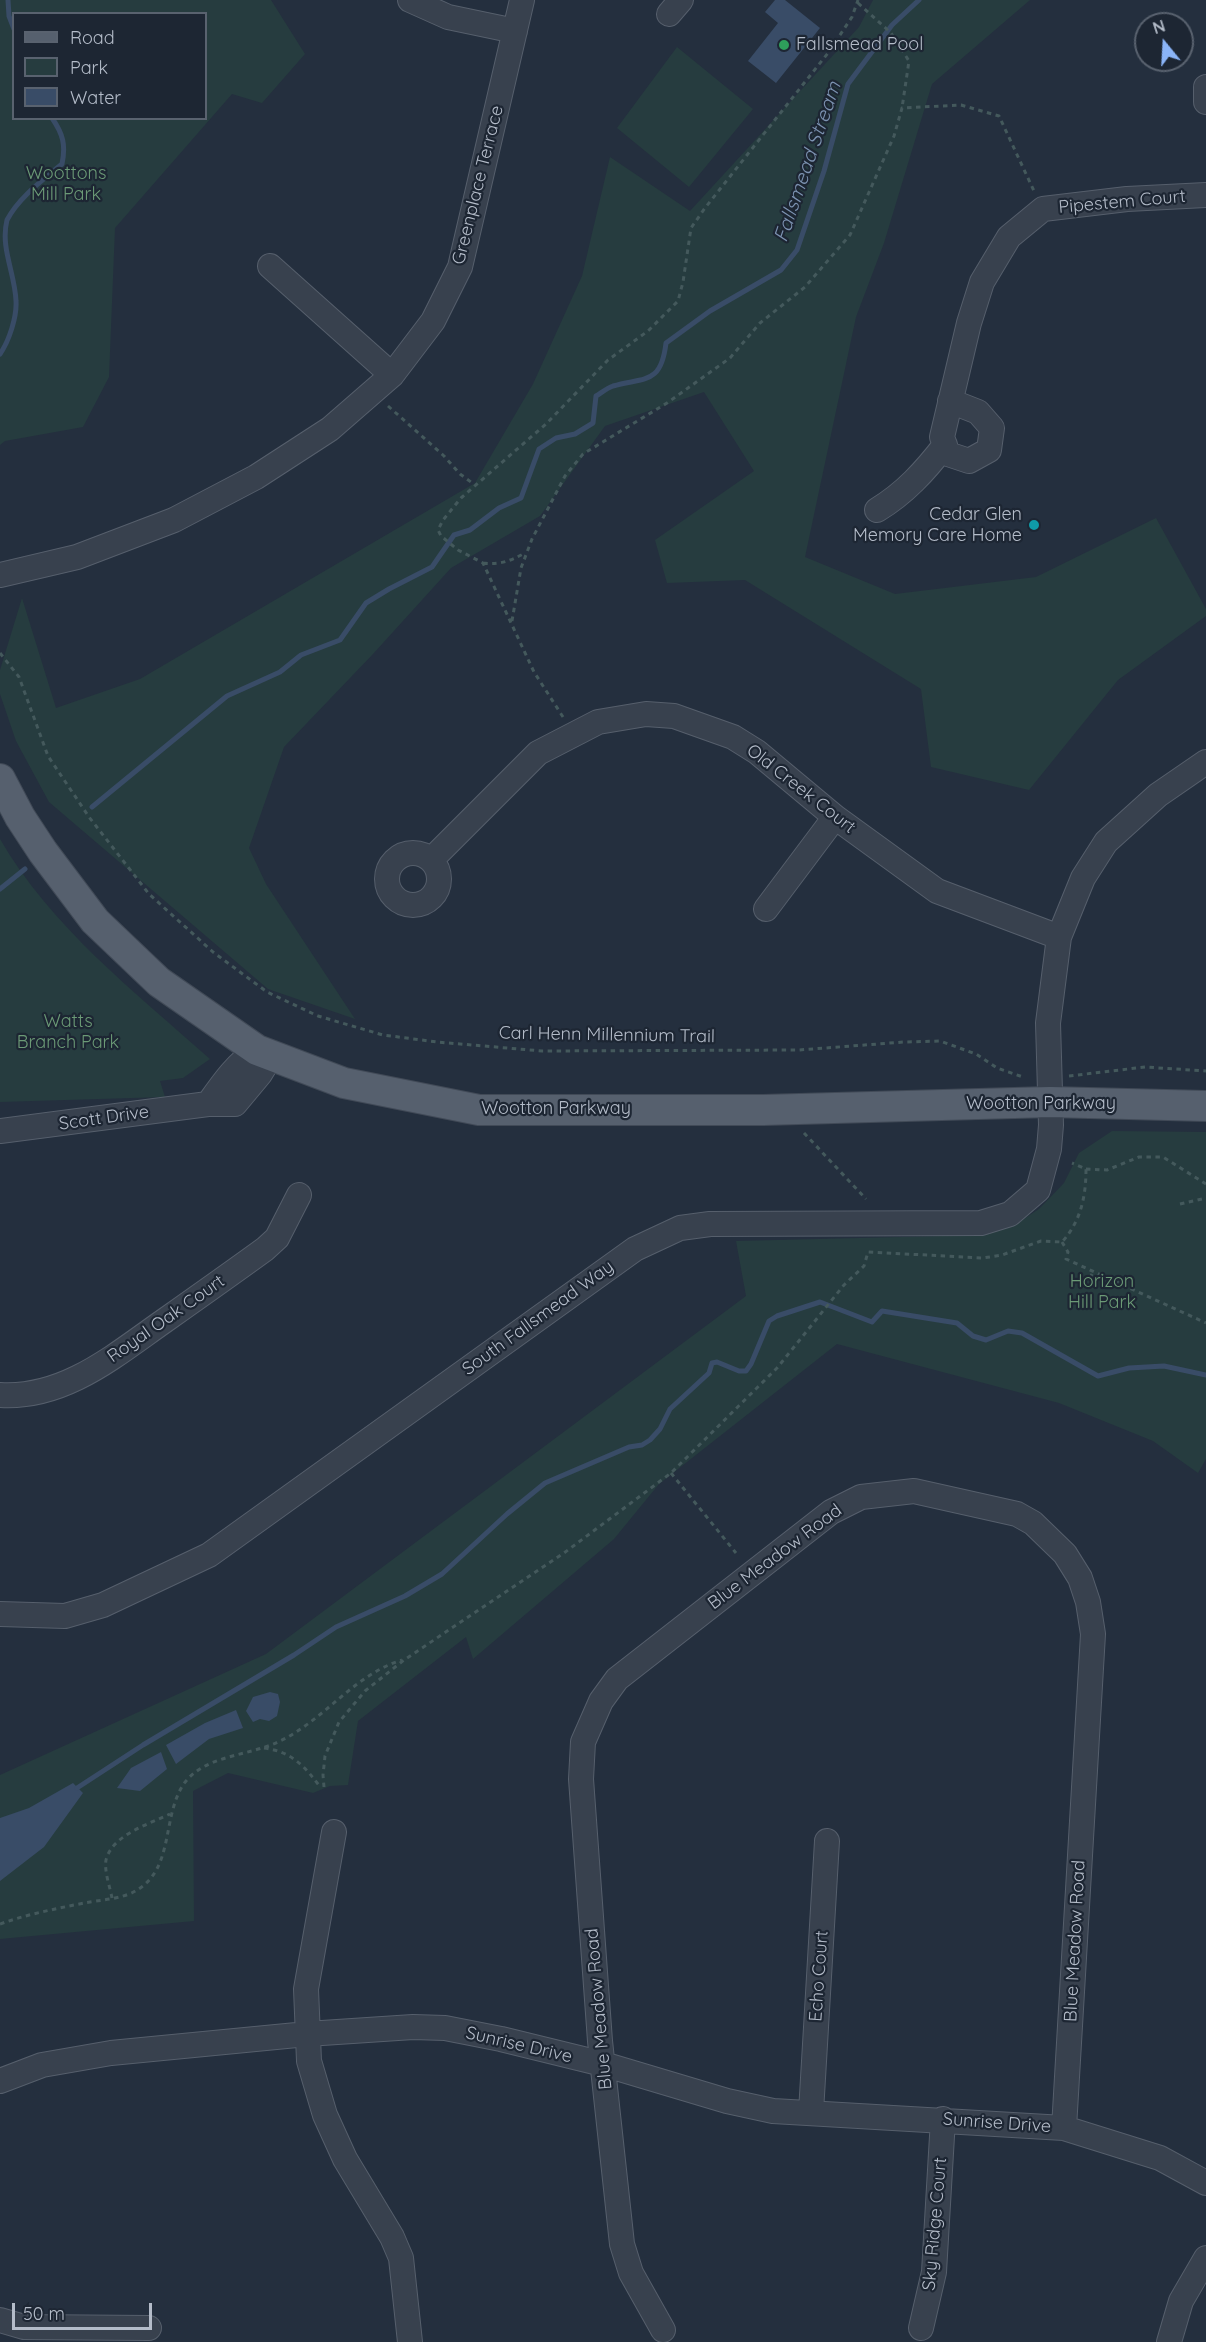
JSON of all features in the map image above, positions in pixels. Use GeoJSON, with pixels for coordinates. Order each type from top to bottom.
{"type":"FeatureCollection","features":[{"type":"Feature","properties":{"kind":"main road","name":"Wootton Parkway"},"geometry":{"type":"LineString","coordinates":[[0,778],[20,817],[43,852],[95,921],[159,982],[264,1053],[344,1083],[479,1110],[763,1110],[1050,1090],[1206,1106]]}},
{"type":"Feature","properties":{"kind":"street"},"geometry":{"type":"LineString","coordinates":[[410,0],[448,16],[515,31]]}},
{"type":"Feature","properties":{"kind":"street","name":"Greenplace Terrace"},"geometry":{"type":"LineString","coordinates":[[0,575],[77,557],[174,520],[256,477],[330,429],[392,375],[433,321],[460,267],[522,0]]}},
{"type":"Feature","properties":{"kind":"street"},"geometry":{"type":"LineString","coordinates":[[1206,87],[1206,102]]}},
{"type":"Feature","properties":{"kind":"street","name":"Pipestem Court"},"geometry":{"type":"LineString","coordinates":[[945,445],[942,436],[969,322],[982,282],[1009,237],[1043,209],[1127,199],[1206,195]]}},
{"type":"Feature","properties":{"kind":"street"},"geometry":{"type":"LineString","coordinates":[[270,266],[392,375]]}},
{"type":"Feature","properties":{"kind":"street"},"geometry":{"type":"LineString","coordinates":[[945,445],[948,454],[969,461],[989,450],[992,428],[978,412],[950,401]]}},
{"type":"Feature","properties":{"kind":"street"},"geometry":{"type":"LineString","coordinates":[[877,510],[900,496],[928,467],[945,445]]}},
{"type":"Feature","properties":{"kind":"street","name":"Old Creek Court"},"geometry":{"type":"LineString","coordinates":[[431,860],[538,753],[598,722],[646,714],[674,716],[733,737],[758,752],[835,817],[937,891],[1059,938]]}},
{"type":"Feature","properties":{"kind":"street","name":"South Fallsmead Way"},"geometry":{"type":"LineString","coordinates":[[0,1614],[65,1616],[103,1605],[209,1555],[635,1249],[680,1228],[710,1224],[981,1224],[1011,1214],[1038,1190],[1049,1149],[1048,1023],[1059,938],[1083,878],[1106,842],[1158,795],[1206,762]]}},
{"type":"Feature","properties":{"kind":"street"},"geometry":{"type":"LineString","coordinates":[[766,909],[835,817]]}},
{"type":"Feature","properties":{"kind":"street","name":"Scott Drive"},"geometry":{"type":"LineString","coordinates":[[0,1131],[208,1104],[235,1104],[260,1074],[264,1053]]}},
{"type":"Feature","properties":{"kind":"street","name":"Royal Oak Court"},"geometry":{"type":"LineString","coordinates":[[0,1395],[15,1396],[47,1391],[88,1374],[265,1249],[277,1238],[299,1195]]}},
{"type":"Feature","properties":{"kind":"street","name":"Blue Meadow Road"},"geometry":{"type":"LineString","coordinates":[[663,2330],[631,2273],[621,2244],[603,2064],[581,1779],[583,1742],[601,1701],[617,1679],[831,1512],[861,1497],[914,1491],[1017,1514],[1033,1523],[1065,1554],[1080,1578],[1088,1602],[1093,1634],[1064,2128]]}},
{"type":"Feature","properties":{"kind":"street"},"geometry":{"type":"LineString","coordinates":[[334,1832],[306,1989],[309,2061],[325,2115],[345,2159],[392,2237],[400,2258],[410,2342]]}},
{"type":"Feature","properties":{"kind":"street","name":"Echo Court"},"geometry":{"type":"LineString","coordinates":[[811,2112],[827,1841]]}},
{"type":"Feature","properties":{"kind":"street","name":"Sunrise Drive"},"geometry":{"type":"LineString","coordinates":[[0,2081],[42,2065],[111,2053],[307,2034],[412,2027],[445,2028],[603,2064],[727,2101],[773,2111],[943,2119],[1064,2128],[1160,2158],[1206,2183]]}},
{"type":"Feature","properties":{"kind":"street","name":"Sky Ridge Court"},"geometry":{"type":"LineString","coordinates":[[921,2328],[934,2272],[943,2119]]}},
{"type":"Feature","properties":{"kind":"street"},"geometry":{"type":"LineString","coordinates":[[1169,2342],[1181,2301],[1206,2258]]}},
{"type":"Feature","properties":{"kind":"street"},"geometry":{"type":"LineString","coordinates":[[0,2320],[24,2326],[149,2328]]}},
{"type":"Feature","properties":{"kind":"path"},"geometry":{"type":"LineString","coordinates":[[511,623],[526,552],[565,476],[583,454],[667,403],[730,358],[760,323],[805,287],[850,235],[894,136],[902,108],[909,61],[891,33],[858,2],[852,17],[828,53],[691,228],[684,282],[678,301],[648,331],[608,360],[546,424],[461,498],[438,530],[441,536],[458,550],[483,563],[504,563],[526,552]]}},
{"type":"Feature","properties":{"kind":"path"},"geometry":{"type":"LineString","coordinates":[[902,108],[961,105],[999,116],[1043,209]]}},
{"type":"Feature","properties":{"kind":"path"},"geometry":{"type":"LineString","coordinates":[[373,392],[444,456],[460,474],[475,485]]}},
{"type":"Feature","properties":{"kind":"path"},"geometry":{"type":"LineString","coordinates":[[483,563],[534,672],[575,734]]}},
{"type":"Feature","properties":{"kind":"path","name":"Carl Henn Millennium Trail"},"geometry":{"type":"LineString","coordinates":[[0,653],[19,677],[48,756],[89,817],[149,894],[213,952],[267,992],[318,1016],[383,1035],[542,1051],[799,1050],[940,1041],[976,1054],[997,1068],[1050,1090],[1145,1067],[1206,1071]]}},
{"type":"Feature","properties":{"kind":"path"},"geometry":{"type":"LineString","coordinates":[[799,1127],[866,1199]]}},
{"type":"Feature","properties":{"kind":"path"},"geometry":{"type":"LineString","coordinates":[[1072,1163],[1086,1169],[1107,1170],[1139,1157],[1163,1157],[1206,1184]]}},
{"type":"Feature","properties":{"kind":"path"},"geometry":{"type":"LineString","coordinates":[[1062,1242],[1071,1231],[1080,1212],[1086,1192],[1086,1169]]}},
{"type":"Feature","properties":{"kind":"path"},"geometry":{"type":"LineString","coordinates":[[1180,1204],[1206,1198]]}},
{"type":"Feature","properties":{"kind":"path"},"geometry":{"type":"LineString","coordinates":[[868,1252],[983,1258],[1002,1255],[1041,1241],[1062,1242]]}},
{"type":"Feature","properties":{"kind":"path"},"geometry":{"type":"LineString","coordinates":[[1062,1242],[1068,1252],[1066,1259],[1206,1323]]}},
{"type":"Feature","properties":{"kind":"path"},"geometry":{"type":"LineString","coordinates":[[262,1748],[275,1750],[303,1764],[323,1788],[324,1756],[339,1722],[365,1690],[404,1660],[564,1553],[671,1473],[777,1368],[844,1285],[864,1266],[868,1252],[866,1245]]}},
{"type":"Feature","properties":{"kind":"path"},"geometry":{"type":"LineString","coordinates":[[1090,1278],[1093,1272]]}},
{"type":"Feature","properties":{"kind":"path"},"geometry":{"type":"LineString","coordinates":[[671,1473],[736,1553]]}},
{"type":"Feature","properties":{"kind":"path"},"geometry":{"type":"LineString","coordinates":[[0,1924],[30,1913],[136,1891],[149,1881],[161,1864],[170,1814],[184,1784],[198,1772],[237,1754],[276,1743],[318,1718],[338,1698],[364,1678],[390,1664],[404,1660]]}},
{"type":"Feature","properties":{"kind":"path"},"geometry":{"type":"LineString","coordinates":[[111,1898],[105,1862],[112,1846],[170,1814]]}},
{"type":"Feature","properties":{"kind":"green space","name":"Woottons Mill Park"},"geometry":{"type":"Polygon","coordinates":[[[0,0],[271,0],[305,54],[262,103],[232,94],[115,228],[109,377],[83,427],[5,441],[0,445],[0,0]]]}},
{"type":"Feature","properties":{"kind":"green space"},"geometry":{"type":"Polygon","coordinates":[[[873,0],[1030,0],[932,84],[884,243],[856,317],[805,557],[895,594],[1036,577],[1156,518],[1206,609],[1206,616],[1118,680],[1029,790],[931,767],[921,689],[745,580],[667,583],[655,540],[754,471],[704,392],[605,426],[540,516],[451,568],[284,747],[249,848],[266,884],[355,1019],[268,989],[49,802],[16,741],[0,694],[0,670],[22,598],[56,708],[140,679],[475,483],[533,384],[582,276],[610,157],[690,211],[859,27],[873,0]]]}},
{"type":"Feature","properties":{"kind":"green space"},"geometry":{"type":"Polygon","coordinates":[[[677,47],[753,109],[689,187],[617,128],[677,47]]]}},
{"type":"Feature","properties":{"kind":"green space","name":"Watts Branch Park"},"geometry":{"type":"Polygon","coordinates":[[[0,839],[21,871],[69,930],[124,983],[210,1059],[183,1078],[160,1081],[165,1097],[0,1102],[0,839]]]}},
{"type":"Feature","properties":{"kind":"green space","name":"Horizon Hill Park"},"geometry":{"type":"Polygon","coordinates":[[[1112,1131],[1206,1132],[1206,1459],[1198,1473],[1153,1441],[1059,1403],[837,1344],[659,1484],[614,1539],[473,1659],[466,1637],[358,1721],[348,1785],[330,1786],[313,1793],[228,1773],[193,1791],[194,1921],[0,1939],[0,1775],[266,1654],[746,1296],[736,1241],[983,1235],[1013,1226],[1039,1209],[1064,1183],[1079,1153],[1112,1131]]]}},
{"type":"Feature","properties":{"kind":"water","name":"Fallsmead Pool"},"geometry":{"type":"Polygon","coordinates":[[[775,0],[785,0],[820,28],[776,83],[748,61],[778,23],[765,12],[775,0]]]}},
{"type":"Feature","properties":{"kind":"water"},"geometry":{"type":"Polygon","coordinates":[[[270,1692],[278,1694],[280,1702],[277,1716],[269,1721],[260,1719],[253,1722],[246,1711],[253,1697],[270,1692]]]}},
{"type":"Feature","properties":{"kind":"water"},"geometry":{"type":"Polygon","coordinates":[[[236,1710],[243,1728],[209,1739],[176,1764],[166,1745],[205,1723],[236,1710]]]}},
{"type":"Feature","properties":{"kind":"water"},"geometry":{"type":"Polygon","coordinates":[[[161,1752],[167,1769],[140,1791],[117,1788],[131,1768],[161,1752]]]}},
{"type":"Feature","properties":{"kind":"water"},"geometry":{"type":"Polygon","coordinates":[[[73,1783],[83,1793],[44,1847],[0,1881],[0,1818],[29,1808],[73,1783]]]}},
{"type":"Feature","properties":{"kind":"waterway"},"geometry":{"type":"LineString","coordinates":[[8,0],[12,24]]}},
{"type":"Feature","properties":{"kind":"waterway","name":"Fallsmead Stream"},"geometry":{"type":"LineString","coordinates":[[92,807],[227,696],[280,672],[301,655],[340,640],[366,603],[432,567],[454,535],[470,530],[499,508],[521,498],[539,449],[556,438],[575,434],[593,423],[596,396],[613,386],[650,377],[660,366],[666,343],[710,311],[781,270],[797,250],[824,171],[848,84],[892,25],[919,0]]}},
{"type":"Feature","properties":{"kind":"waterway"},"geometry":{"type":"LineString","coordinates":[[0,354],[12,329],[16,307],[5,241],[7,220],[25,196],[62,164],[63,140],[53,120]]}},
{"type":"Feature","properties":{"kind":"waterway","name":"Fallsmead Stream"},"geometry":{"type":"LineString","coordinates":[[0,889],[25,869]]}},
{"type":"Feature","properties":{"kind":"waterway"},"geometry":{"type":"LineString","coordinates":[[77,1788],[336,1627],[405,1596],[442,1574],[507,1514],[545,1483],[650,1440],[660,1429],[670,1409],[709,1373],[712,1363],[717,1362],[739,1371],[746,1371],[769,1321],[777,1316],[820,1302],[872,1322],[882,1311],[957,1323],[973,1336],[986,1340],[1008,1331],[1022,1333],[1098,1376],[1129,1368],[1164,1366],[1206,1375]]}},
{"type":"Feature","properties":{"kind":"place","name":"Fallsmead Pool"},"geometry":{"type":"Point","coordinates":[784,45]}},
{"type":"Feature","properties":{"kind":"place","name":"Cedar Glen Memory Care Home"},"geometry":{"type":"Point","coordinates":[1034,525]}}]}
